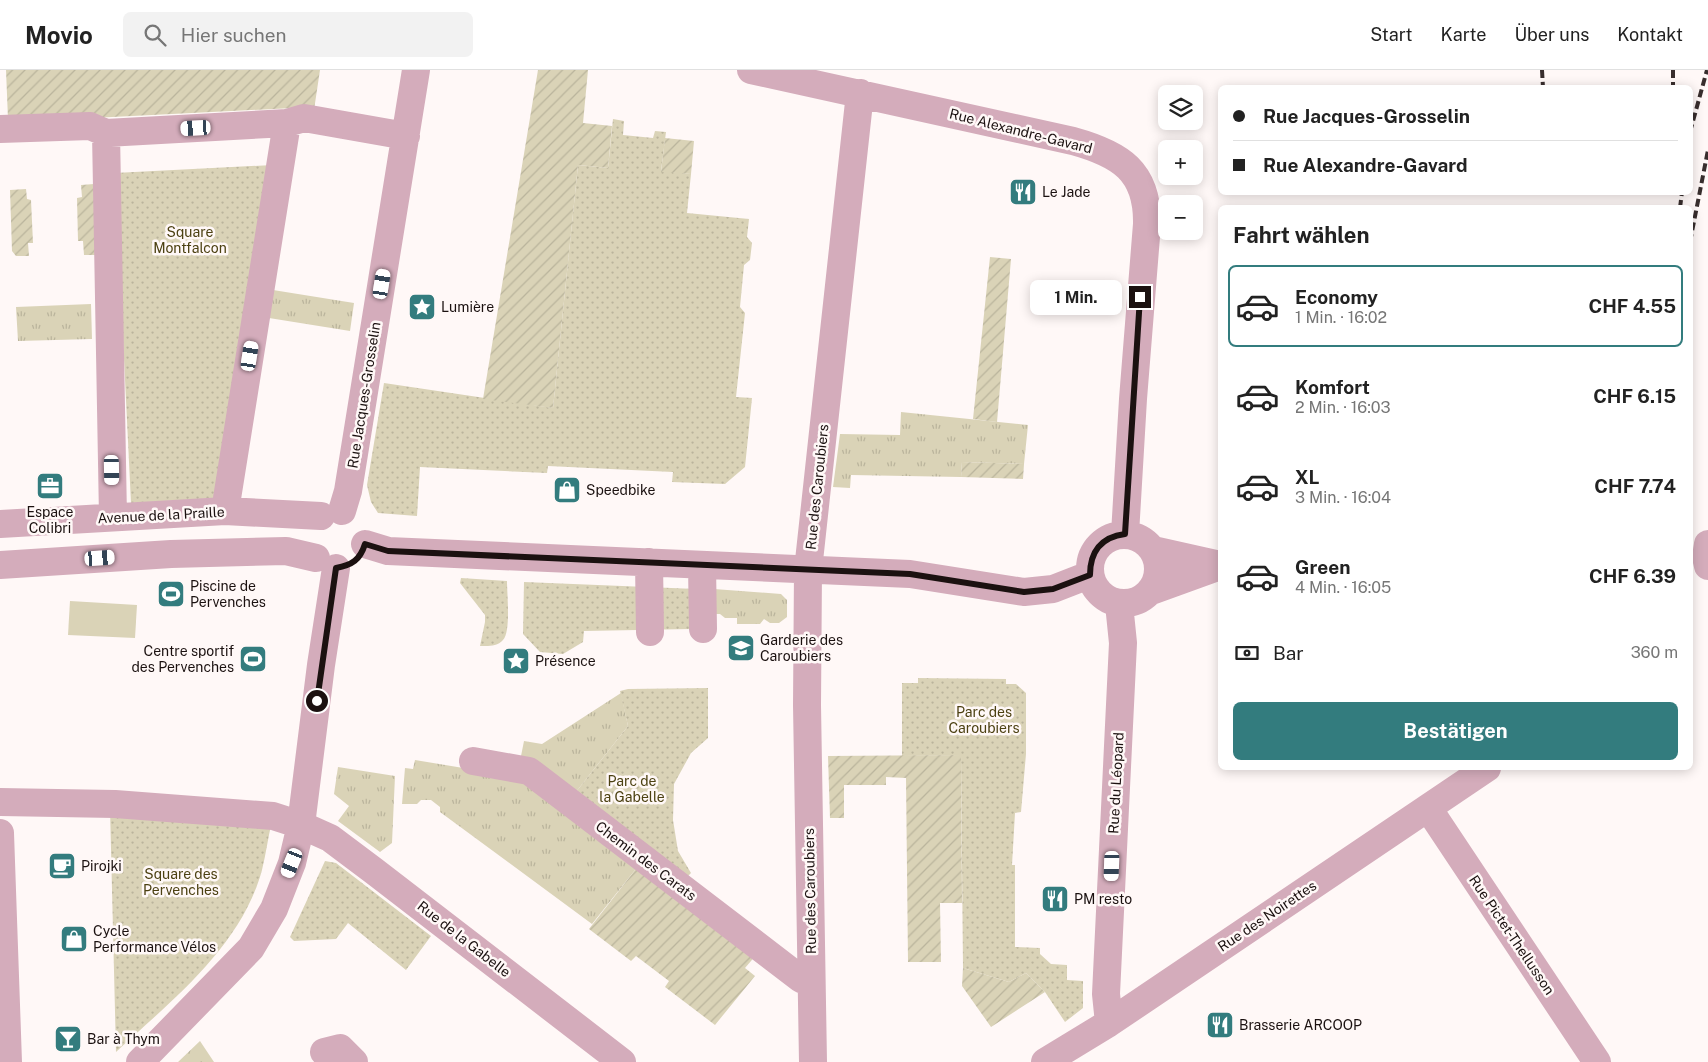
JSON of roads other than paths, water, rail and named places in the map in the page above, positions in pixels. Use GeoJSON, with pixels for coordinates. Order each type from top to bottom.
{"type":"FeatureCollection","features":[{"type":"Feature","properties":{"kind":"street","name":"Rue Jacques-Grosselin"},"geometry":{"type":"LineString","coordinates":[[331,514],[348,491],[416,70]]}},
{"type":"Feature","properties":{"kind":"street","name":"Rue Alexandre-Gavard"},"geometry":{"type":"LineString","coordinates":[[750,70],[1091,146],[1124,163],[1140,180],[1147,204],[1147,224],[1132,400],[1125,534]]}},
{"type":"Feature","properties":{"kind":"street","name":"Rue des Caroubiers"},"geometry":{"type":"LineString","coordinates":[[813,1062],[807,705],[808,570],[860,93]]}},
{"type":"Feature","properties":{"kind":"street"},"geometry":{"type":"LineString","coordinates":[[0,129],[90,126],[106,133],[287,123],[304,118],[406,136]]}},
{"type":"Feature","properties":{"kind":"street"},"geometry":{"type":"LineString","coordinates":[[225,511],[287,123]]}},
{"type":"Feature","properties":{"kind":"street"},"geometry":{"type":"LineString","coordinates":[[106,133],[113,517]]}},
{"type":"Feature","properties":{"kind":"street","name":"Avenue de la Praille"},"geometry":{"type":"LineString","coordinates":[[0,524],[225,511],[331,514]]}},
{"type":"Feature","properties":{"kind":"street"},"geometry":{"type":"LineString","coordinates":[[0,565],[172,554],[286,552],[326,563],[348,566],[362,554],[365,544],[361,525],[356,517],[331,514],[314,523],[310,533],[311,549],[326,563],[321,665],[301,825],[292,863],[274,909],[251,948],[140,1062]]}},
{"type":"Feature","properties":{"kind":"street"},"geometry":{"type":"LineString","coordinates":[[1153,550],[1158,569],[1157,580],[1151,591],[1142,599],[1131,603],[1119,604],[1101,596],[1093,586],[1090,575],[1090,560],[1097,547],[1106,539],[1125,534],[1136,537],[1153,550],[1218,565]]}},
{"type":"Feature","properties":{"kind":"street"},"geometry":{"type":"LineString","coordinates":[[365,544],[388,551],[910,574],[1024,592],[1053,589],[1090,575]]}},
{"type":"Feature","properties":{"kind":"street"},"geometry":{"type":"LineString","coordinates":[[649,562],[650,632]]}},
{"type":"Feature","properties":{"kind":"street"},"geometry":{"type":"LineString","coordinates":[[702,565],[703,629]]}},
{"type":"Feature","properties":{"kind":"street"},"geometry":{"type":"LineString","coordinates":[[1151,591],[1218,566]]}},
{"type":"Feature","properties":{"kind":"street","name":"Rue du Léopard"},"geometry":{"type":"LineString","coordinates":[[1109,1023],[1106,994],[1123,643],[1119,604]]}},
{"type":"Feature","properties":{"kind":"street","name":"Chemin des Carats"},"geometry":{"type":"LineString","coordinates":[[473,761],[529,771],[802,979],[812,982]]}},
{"type":"Feature","properties":{"kind":"street","name":"Rue des Noirettes"},"geometry":{"type":"LineString","coordinates":[[1045,1062],[1109,1023],[1484,770]]}},
{"type":"Feature","properties":{"kind":"street","name":"Rue de la Gabelle"},"geometry":{"type":"LineString","coordinates":[[0,802],[115,804],[273,816],[301,825],[330,838],[622,1062]]}},
{"type":"Feature","properties":{"kind":"street","name":"Rue Pictet-Thellusson"},"geometry":{"type":"LineString","coordinates":[[1428,808],[1597,1062]]}},
{"type":"Feature","properties":{"kind":"street"},"geometry":{"type":"LineString","coordinates":[[0,833],[5,1056]]}},
{"type":"Feature","properties":{"kind":"street"},"geometry":{"type":"LineString","coordinates":[[324,1052],[340,1048],[354,1062]]}},
{"type":"Feature","properties":{"kind":"railway"},"geometry":{"type":"LineString","coordinates":[[1542,70],[1543,85]]}},
{"type":"Feature","properties":{"kind":"railway"},"geometry":{"type":"LineString","coordinates":[[1673,70],[1673,85]]}},
{"type":"Feature","properties":{"kind":"railway"},"geometry":{"type":"LineString","coordinates":[[1693,121],[1707,70]]}},
{"type":"Feature","properties":{"kind":"railway"},"geometry":{"type":"LineString","coordinates":[[1693,227],[1708,150]]}},
{"type":"Feature","properties":{"kind":"railway"},"geometry":{"type":"LineString","coordinates":[[1680,205],[1682,195]]}},
{"type":"Feature","properties":{"kind":"place","name":"Le Jade"},"geometry":{"type":"Point","coordinates":[1023,192]}},
{"type":"Feature","properties":{"kind":"place","name":"Lumière"},"geometry":{"type":"Point","coordinates":[422,307]}},
{"type":"Feature","properties":{"kind":"place","name":"Espace Colibri"},"geometry":{"type":"Point","coordinates":[50,486]}},
{"type":"Feature","properties":{"kind":"place","name":"Speedbike"},"geometry":{"type":"Point","coordinates":[567,490]}},
{"type":"Feature","properties":{"kind":"place","name":"Piscine de Pervenches"},"geometry":{"type":"Point","coordinates":[171,594]}},
{"type":"Feature","properties":{"kind":"place","name":"Garderie des Caroubiers"},"geometry":{"type":"Point","coordinates":[741,648]}},
{"type":"Feature","properties":{"kind":"place","name":"Centre sportif des Pervenches"},"geometry":{"type":"Point","coordinates":[253,659]}},
{"type":"Feature","properties":{"kind":"place","name":"Présence"},"geometry":{"type":"Point","coordinates":[516,661]}},
{"type":"Feature","properties":{"kind":"place","name":"Pirojki"},"geometry":{"type":"Point","coordinates":[62,866]}},
{"type":"Feature","properties":{"kind":"place","name":"PM resto"},"geometry":{"type":"Point","coordinates":[1055,899]}},
{"type":"Feature","properties":{"kind":"place","name":"Cycle Performance Vélos"},"geometry":{"type":"Point","coordinates":[74,939]}},
{"type":"Feature","properties":{"kind":"place","name":"Brasserie ARCOOP"},"geometry":{"type":"Point","coordinates":[1220,1025]}},
{"type":"Feature","properties":{"kind":"place","name":"Bar à Thym"},"geometry":{"type":"Point","coordinates":[68,1039]}},
{"type":"Feature","properties":{"kind":"park label","name":"Square Montfalcon"},"geometry":{"type":"Point","coordinates":[190,240]}},
{"type":"Feature","properties":{"kind":"park label","name":"Parc des Caroubiers"},"geometry":{"type":"Point","coordinates":[984,720]}},
{"type":"Feature","properties":{"kind":"park label","name":"Parc de la Gabelle"},"geometry":{"type":"Point","coordinates":[632,790]}},
{"type":"Feature","properties":{"kind":"park label","name":"Square des Pervenches"},"geometry":{"type":"Point","coordinates":[181,882]}}]}
